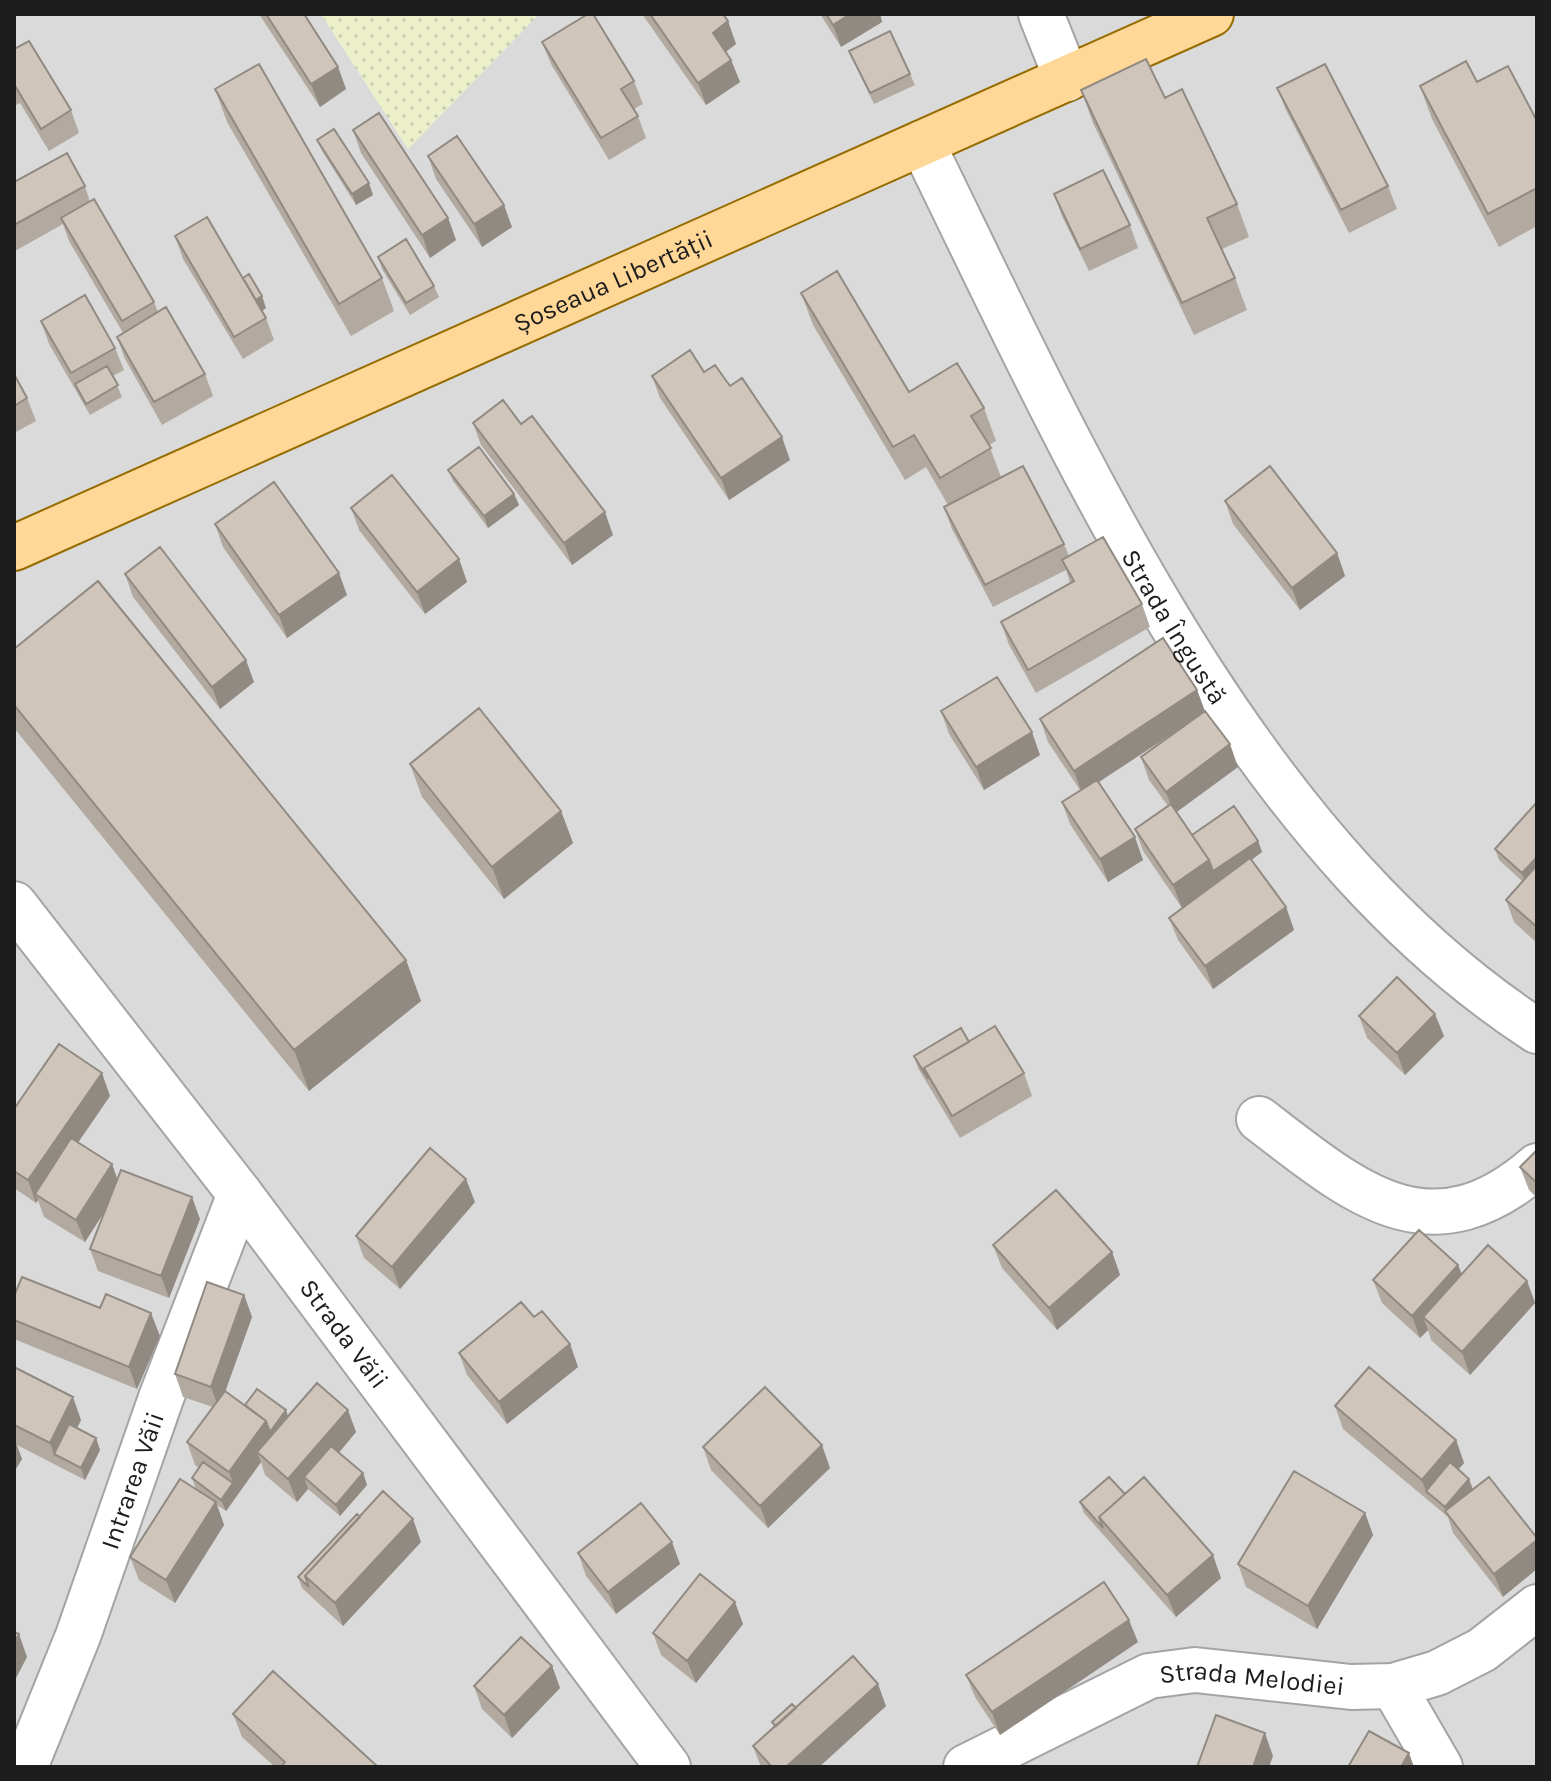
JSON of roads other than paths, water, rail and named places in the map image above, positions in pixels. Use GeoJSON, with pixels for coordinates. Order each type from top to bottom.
{"type":"FeatureCollection","features":[{"type":"Feature","properties":{"kind":"main road","name":"Șoseaua Libertății"},"geometry":{"type":"LineString","coordinates":[[14,548],[1211,14]]}},
{"type":"Feature","properties":{"kind":"street"},"geometry":{"type":"LineString","coordinates":[[1041,14],[1067,79]]}},
{"type":"Feature","properties":{"kind":"street","name":"Strada Îngustă"},"geometry":{"type":"LineString","coordinates":[[922,143],[1083,466],[1178,633],[1267,766],[1373,893],[1445,962],[1537,1031]]}},
{"type":"Feature","properties":{"kind":"street","name":"Strada Văii"},"geometry":{"type":"LineString","coordinates":[[14,904],[240,1194],[668,1767]]}},
{"type":"Feature","properties":{"kind":"street"},"geometry":{"type":"LineString","coordinates":[[1259,1119],[1359,1189],[1415,1212],[1455,1212],[1475,1206],[1513,1185],[1537,1166]]}},
{"type":"Feature","properties":{"kind":"street","name":"Intrarea Văii"},"geometry":{"type":"LineString","coordinates":[[25,1767],[78,1636],[161,1398],[240,1194]]}},
{"type":"Feature","properties":{"kind":"street","name":"Strada Melodiei"},"geometry":{"type":"LineString","coordinates":[[966,1767],[1149,1676],[1195,1670],[1351,1687],[1393,1686],[1437,1673],[1482,1650],[1537,1607]]}},
{"type":"Feature","properties":{"kind":"street"},"geometry":{"type":"LineString","coordinates":[[1393,1686],[1440,1767]]}}]}
